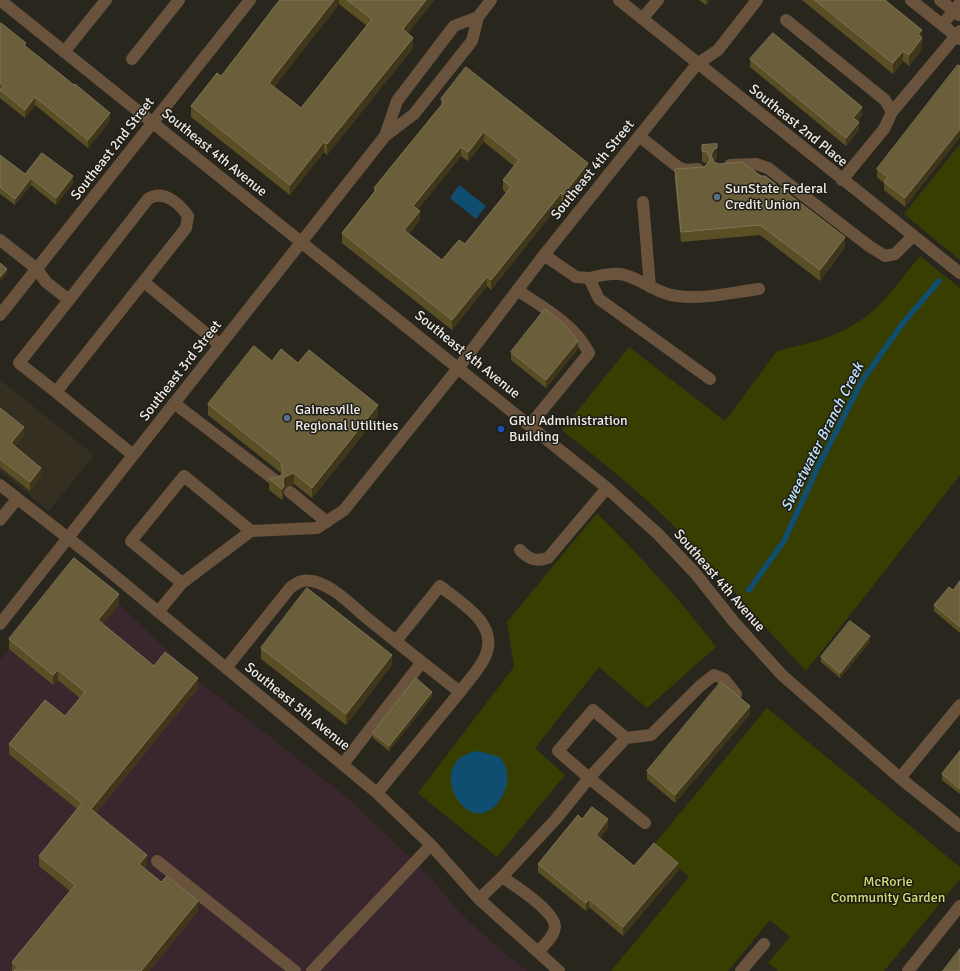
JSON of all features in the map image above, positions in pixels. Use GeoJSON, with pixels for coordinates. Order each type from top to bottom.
{"type":"FeatureCollection","features":[{"type":"Feature","properties":{"kind":"street","name":"Southeast 4th Avenue"},"geometry":{"type":"LineString","coordinates":[[0,0],[459,367],[607,488],[658,534],[695,573],[734,622],[782,674],[900,778],[960,826]]}},
{"type":"Feature","properties":{"kind":"street"},"geometry":{"type":"LineString","coordinates":[[64,52],[106,0]]}},
{"type":"Feature","properties":{"kind":"street"},"geometry":{"type":"LineString","coordinates":[[132,59],[179,0]]}},
{"type":"Feature","properties":{"kind":"street","name":"Southeast 2nd Street"},"geometry":{"type":"LineString","coordinates":[[0,315],[250,0]]}},
{"type":"Feature","properties":{"kind":"street","name":"Southeast 3rd Street"},"geometry":{"type":"LineString","coordinates":[[0,624],[385,136],[414,114],[472,41],[478,17],[492,0]]}},
{"type":"Feature","properties":{"kind":"street","name":"Southeast 2nd Place"},"geometry":{"type":"LineString","coordinates":[[619,0],[697,64],[960,273]]}},
{"type":"Feature","properties":{"kind":"street"},"geometry":{"type":"LineString","coordinates":[[642,19],[658,0]]}},
{"type":"Feature","properties":{"kind":"street","name":"Southeast 4th Street"},"geometry":{"type":"LineString","coordinates":[[251,531],[317,528],[344,510],[459,367],[544,255],[697,64],[718,50],[757,0]]}},
{"type":"Feature","properties":{"kind":"street"},"geometry":{"type":"LineString","coordinates":[[842,180],[884,130],[892,112],[959,36],[942,25],[911,0]]}},
{"type":"Feature","properties":{"kind":"street"},"geometry":{"type":"LineString","coordinates":[[940,0],[958,10],[942,25]]}},
{"type":"Feature","properties":{"kind":"street","name":"Southeast 3rd Street"},"geometry":{"type":"LineString","coordinates":[[385,136],[397,101],[454,26],[478,17]]}},
{"type":"Feature","properties":{"kind":"street"},"geometry":{"type":"LineString","coordinates":[[786,20],[885,100],[892,112]]}},
{"type":"Feature","properties":{"kind":"street"},"geometry":{"type":"LineString","coordinates":[[639,136],[678,167],[686,170],[703,169]]}},
{"type":"Feature","properties":{"kind":"street"},"geometry":{"type":"LineString","coordinates":[[718,166],[756,164],[768,168],[869,246],[885,256],[895,254],[913,236]]}},
{"type":"Feature","properties":{"kind":"street"},"geometry":{"type":"LineString","coordinates":[[56,392],[186,228],[188,216],[183,208],[173,200],[158,194],[148,199],[19,363],[133,455]]}},
{"type":"Feature","properties":{"kind":"street"},"geometry":{"type":"LineString","coordinates":[[643,202],[650,287]]}},
{"type":"Feature","properties":{"kind":"street"},"geometry":{"type":"LineString","coordinates":[[0,240],[37,269],[46,282],[69,300]]}},
{"type":"Feature","properties":{"kind":"street"},"geometry":{"type":"LineString","coordinates":[[544,255],[576,277],[589,278],[605,274],[620,274],[636,279],[650,287],[675,296],[688,297],[759,289]]}},
{"type":"Feature","properties":{"kind":"street"},"geometry":{"type":"LineString","coordinates":[[589,278],[599,299],[710,379]]}},
{"type":"Feature","properties":{"kind":"street"},"geometry":{"type":"LineString","coordinates":[[144,282],[220,345]]}},
{"type":"Feature","properties":{"kind":"street"},"geometry":{"type":"LineString","coordinates":[[517,290],[548,310],[583,341],[589,353],[530,425]]}},
{"type":"Feature","properties":{"kind":"street"},"geometry":{"type":"LineString","coordinates":[[174,403],[276,481]]}},
{"type":"Feature","properties":{"kind":"street"},"geometry":{"type":"LineString","coordinates":[[158,612],[182,583],[251,531],[184,476],[131,541],[182,583]]}},
{"type":"Feature","properties":{"kind":"street","name":"Southeast 5th Avenue"},"geometry":{"type":"LineString","coordinates":[[0,485],[68,538],[377,793],[431,846],[479,898],[559,971]]}},
{"type":"Feature","properties":{"kind":"street"},"geometry":{"type":"LineString","coordinates":[[520,550],[529,559],[540,561],[548,558],[607,488]]}},
{"type":"Feature","properties":{"kind":"street"},"geometry":{"type":"LineString","coordinates":[[290,492],[327,522]]}},
{"type":"Feature","properties":{"kind":"street"},"geometry":{"type":"LineString","coordinates":[[0,520],[17,499]]}},
{"type":"Feature","properties":{"kind":"street"},"geometry":{"type":"LineString","coordinates":[[226,668],[290,588],[300,581],[313,581],[329,588],[460,692]]}},
{"type":"Feature","properties":{"kind":"street"},"geometry":{"type":"LineString","coordinates":[[377,793],[460,692],[485,657],[488,645],[485,626],[477,616],[440,586],[396,642]]}},
{"type":"Feature","properties":{"kind":"street"},"geometry":{"type":"LineString","coordinates":[[343,764],[422,662]]}},
{"type":"Feature","properties":{"kind":"street"},"geometry":{"type":"LineString","coordinates":[[479,898],[502,877],[556,819],[589,778],[626,738],[651,735],[700,686],[714,675],[724,679],[736,694]]}},
{"type":"Feature","properties":{"kind":"street"},"geometry":{"type":"LineString","coordinates":[[900,778],[960,706]]}},
{"type":"Feature","properties":{"kind":"street"},"geometry":{"type":"LineString","coordinates":[[626,738],[593,710],[558,751],[645,823]]}},
{"type":"Feature","properties":{"kind":"street"},"geometry":{"type":"LineString","coordinates":[[312,971],[431,846]]}},
{"type":"Feature","properties":{"kind":"street"},"geometry":{"type":"LineString","coordinates":[[157,861],[295,971]]}},
{"type":"Feature","properties":{"kind":"street"},"geometry":{"type":"LineString","coordinates":[[502,877],[535,901],[550,916],[555,926],[553,935],[538,952]]}},
{"type":"Feature","properties":{"kind":"street"},"geometry":{"type":"LineString","coordinates":[[908,971],[960,906]]}},
{"type":"Feature","properties":{"kind":"street"},"geometry":{"type":"LineString","coordinates":[[741,971],[764,944]]}},
{"type":"Feature","properties":{"kind":"shaded area"},"geometry":{"type":"Polygon","coordinates":[[[0,380],[94,455],[49,511],[0,471],[0,380]]]}},
{"type":"Feature","properties":{"kind":"shaded area"},"geometry":{"type":"Polygon","coordinates":[[[74,568],[119,604],[200,682],[350,800],[428,875],[460,913],[495,945],[527,971],[0,971],[0,660],[74,568]]]}},
{"type":"Feature","properties":{"kind":"green space"},"geometry":{"type":"Polygon","coordinates":[[[960,144],[960,260],[904,214],[960,144]]]}},
{"type":"Feature","properties":{"kind":"green space"},"geometry":{"type":"Polygon","coordinates":[[[920,256],[960,288],[960,475],[806,671],[709,562],[662,514],[606,465],[562,430],[629,347],[725,421],[777,351],[826,338],[849,328],[860,321],[884,300],[920,256]]]}},
{"type":"Feature","properties":{"kind":"green space"},"geometry":{"type":"Polygon","coordinates":[[[597,513],[659,578],[716,647],[647,708],[599,667],[535,748],[565,775],[497,857],[418,793],[514,667],[507,622],[597,513]]]}},
{"type":"Feature","properties":{"kind":"green space","name":"McRorie Community Garden"},"geometry":{"type":"Polygon","coordinates":[[[767,708],[960,867],[960,879],[884,971],[778,971],[768,963],[790,937],[770,920],[728,971],[611,971],[689,877],[652,847],[767,708]]]}},
{"type":"Feature","properties":{"kind":"water"},"geometry":{"type":"Polygon","coordinates":[[[459,185],[486,206],[476,219],[450,198],[459,185]]]}},
{"type":"Feature","properties":{"kind":"water"},"geometry":{"type":"Polygon","coordinates":[[[478,751],[500,757],[507,771],[508,780],[503,795],[491,810],[478,813],[466,808],[456,797],[451,783],[452,769],[461,758],[478,751]]]}},
{"type":"Feature","properties":{"kind":"building"},"geometry":{"type":"Polygon","coordinates":[[[280,0],[334,0],[269,83],[301,108],[372,19],[347,0],[426,0],[403,29],[413,38],[327,144],[324,142],[290,185],[191,106],[217,73],[221,76],[280,0]]]}},
{"type":"Feature","properties":{"kind":"building"},"geometry":{"type":"Polygon","coordinates":[[[815,0],[885,0],[922,30],[918,34],[922,38],[909,55],[903,51],[893,63],[815,0]]]}},
{"type":"Feature","properties":{"kind":"building"},"geometry":{"type":"Polygon","coordinates":[[[1,23],[26,43],[24,45],[110,113],[88,140],[35,97],[25,110],[0,90],[4,86],[0,83],[1,23]]]}},
{"type":"Feature","properties":{"kind":"building"},"geometry":{"type":"Polygon","coordinates":[[[773,33],[862,107],[853,118],[859,122],[846,138],[750,59],[773,33]]]}},
{"type":"Feature","properties":{"kind":"building"},"geometry":{"type":"Polygon","coordinates":[[[958,65],[960,66],[960,129],[905,198],[884,182],[888,177],[877,169],[958,65]]]}},
{"type":"Feature","properties":{"kind":"building"},"geometry":{"type":"Polygon","coordinates":[[[466,67],[588,163],[563,195],[561,193],[491,280],[487,277],[452,320],[342,233],[376,190],[374,188],[444,102],[441,99],[466,67]],[[484,132],[468,152],[461,147],[413,206],[420,211],[404,230],[442,260],[459,240],[465,244],[511,187],[503,180],[519,160],[484,132]]]}},
{"type":"Feature","properties":{"kind":"building"},"geometry":{"type":"Polygon","coordinates":[[[717,144],[717,148],[714,149],[711,155],[714,162],[719,164],[742,162],[761,176],[765,176],[845,237],[820,270],[760,225],[681,232],[675,169],[704,167],[709,162],[710,158],[707,152],[702,151],[702,145],[717,144]]]}},
{"type":"Feature","properties":{"kind":"building"},"geometry":{"type":"Polygon","coordinates":[[[42,153],[73,176],[56,198],[31,178],[15,199],[0,187],[0,155],[25,174],[42,153]]]}},
{"type":"Feature","properties":{"kind":"building"},"geometry":{"type":"Polygon","coordinates":[[[0,263],[7,269],[0,277],[0,263]]]}},
{"type":"Feature","properties":{"kind":"building"},"geometry":{"type":"Polygon","coordinates":[[[545,309],[565,325],[578,341],[546,380],[511,352],[545,309]]]}},
{"type":"Feature","properties":{"kind":"building"},"geometry":{"type":"Polygon","coordinates":[[[254,346],[272,361],[281,349],[298,363],[309,350],[378,405],[312,488],[294,473],[284,477],[284,486],[282,489],[269,479],[282,475],[282,463],[208,404],[254,346]]]}},
{"type":"Feature","properties":{"kind":"building"},"geometry":{"type":"Polygon","coordinates":[[[0,408],[24,427],[11,443],[41,468],[30,482],[0,459],[0,408]]]}},
{"type":"Feature","properties":{"kind":"building"},"geometry":{"type":"Polygon","coordinates":[[[74,558],[119,594],[98,620],[154,666],[165,652],[198,678],[91,809],[147,855],[139,864],[161,882],[167,876],[198,901],[141,971],[14,971],[18,967],[12,962],[75,885],[39,856],[82,803],[9,744],[45,700],[65,716],[85,692],[58,670],[53,675],[9,639],[74,558]]]}},
{"type":"Feature","properties":{"kind":"building"},"geometry":{"type":"Polygon","coordinates":[[[960,581],[960,627],[934,605],[949,587],[953,590],[960,581]]]}},
{"type":"Feature","properties":{"kind":"building"},"geometry":{"type":"Polygon","coordinates":[[[307,588],[392,655],[346,714],[261,648],[307,588]]]}},
{"type":"Feature","properties":{"kind":"building"},"geometry":{"type":"Polygon","coordinates":[[[850,621],[870,636],[840,673],[821,657],[850,621]]]}},
{"type":"Feature","properties":{"kind":"building"},"geometry":{"type":"Polygon","coordinates":[[[416,678],[432,692],[389,746],[373,733],[416,678]]]}},
{"type":"Feature","properties":{"kind":"building"},"geometry":{"type":"Polygon","coordinates":[[[721,682],[750,706],[675,795],[647,771],[721,682]]]}},
{"type":"Feature","properties":{"kind":"building"},"geometry":{"type":"Polygon","coordinates":[[[960,751],[960,789],[942,774],[960,751]]]}},
{"type":"Feature","properties":{"kind":"building"},"geometry":{"type":"Polygon","coordinates":[[[592,807],[608,819],[596,835],[634,866],[654,843],[678,863],[623,927],[589,899],[586,903],[538,864],[578,815],[582,819],[592,807]]]}},
{"type":"Feature","properties":{"kind":"building"},"geometry":{"type":"Polygon","coordinates":[[[960,949],[960,971],[943,971],[960,949]]]}},
{"type":"Feature","properties":{"kind":"waterway","name":"Sweetwater Branch Creek"},"geometry":{"type":"LineString","coordinates":[[749,590],[784,541],[818,467],[862,381],[903,323],[939,281]]}},
{"type":"Feature","properties":{"kind":"place","name":"SunState Federal Credit Union"},"geometry":{"type":"Point","coordinates":[717,197]}},
{"type":"Feature","properties":{"kind":"place","name":"Gainesville Regional Utilities"},"geometry":{"type":"Point","coordinates":[287,418]}},
{"type":"Feature","properties":{"kind":"place","name":"GRU Administration Building"},"geometry":{"type":"Point","coordinates":[501,429]}}]}
